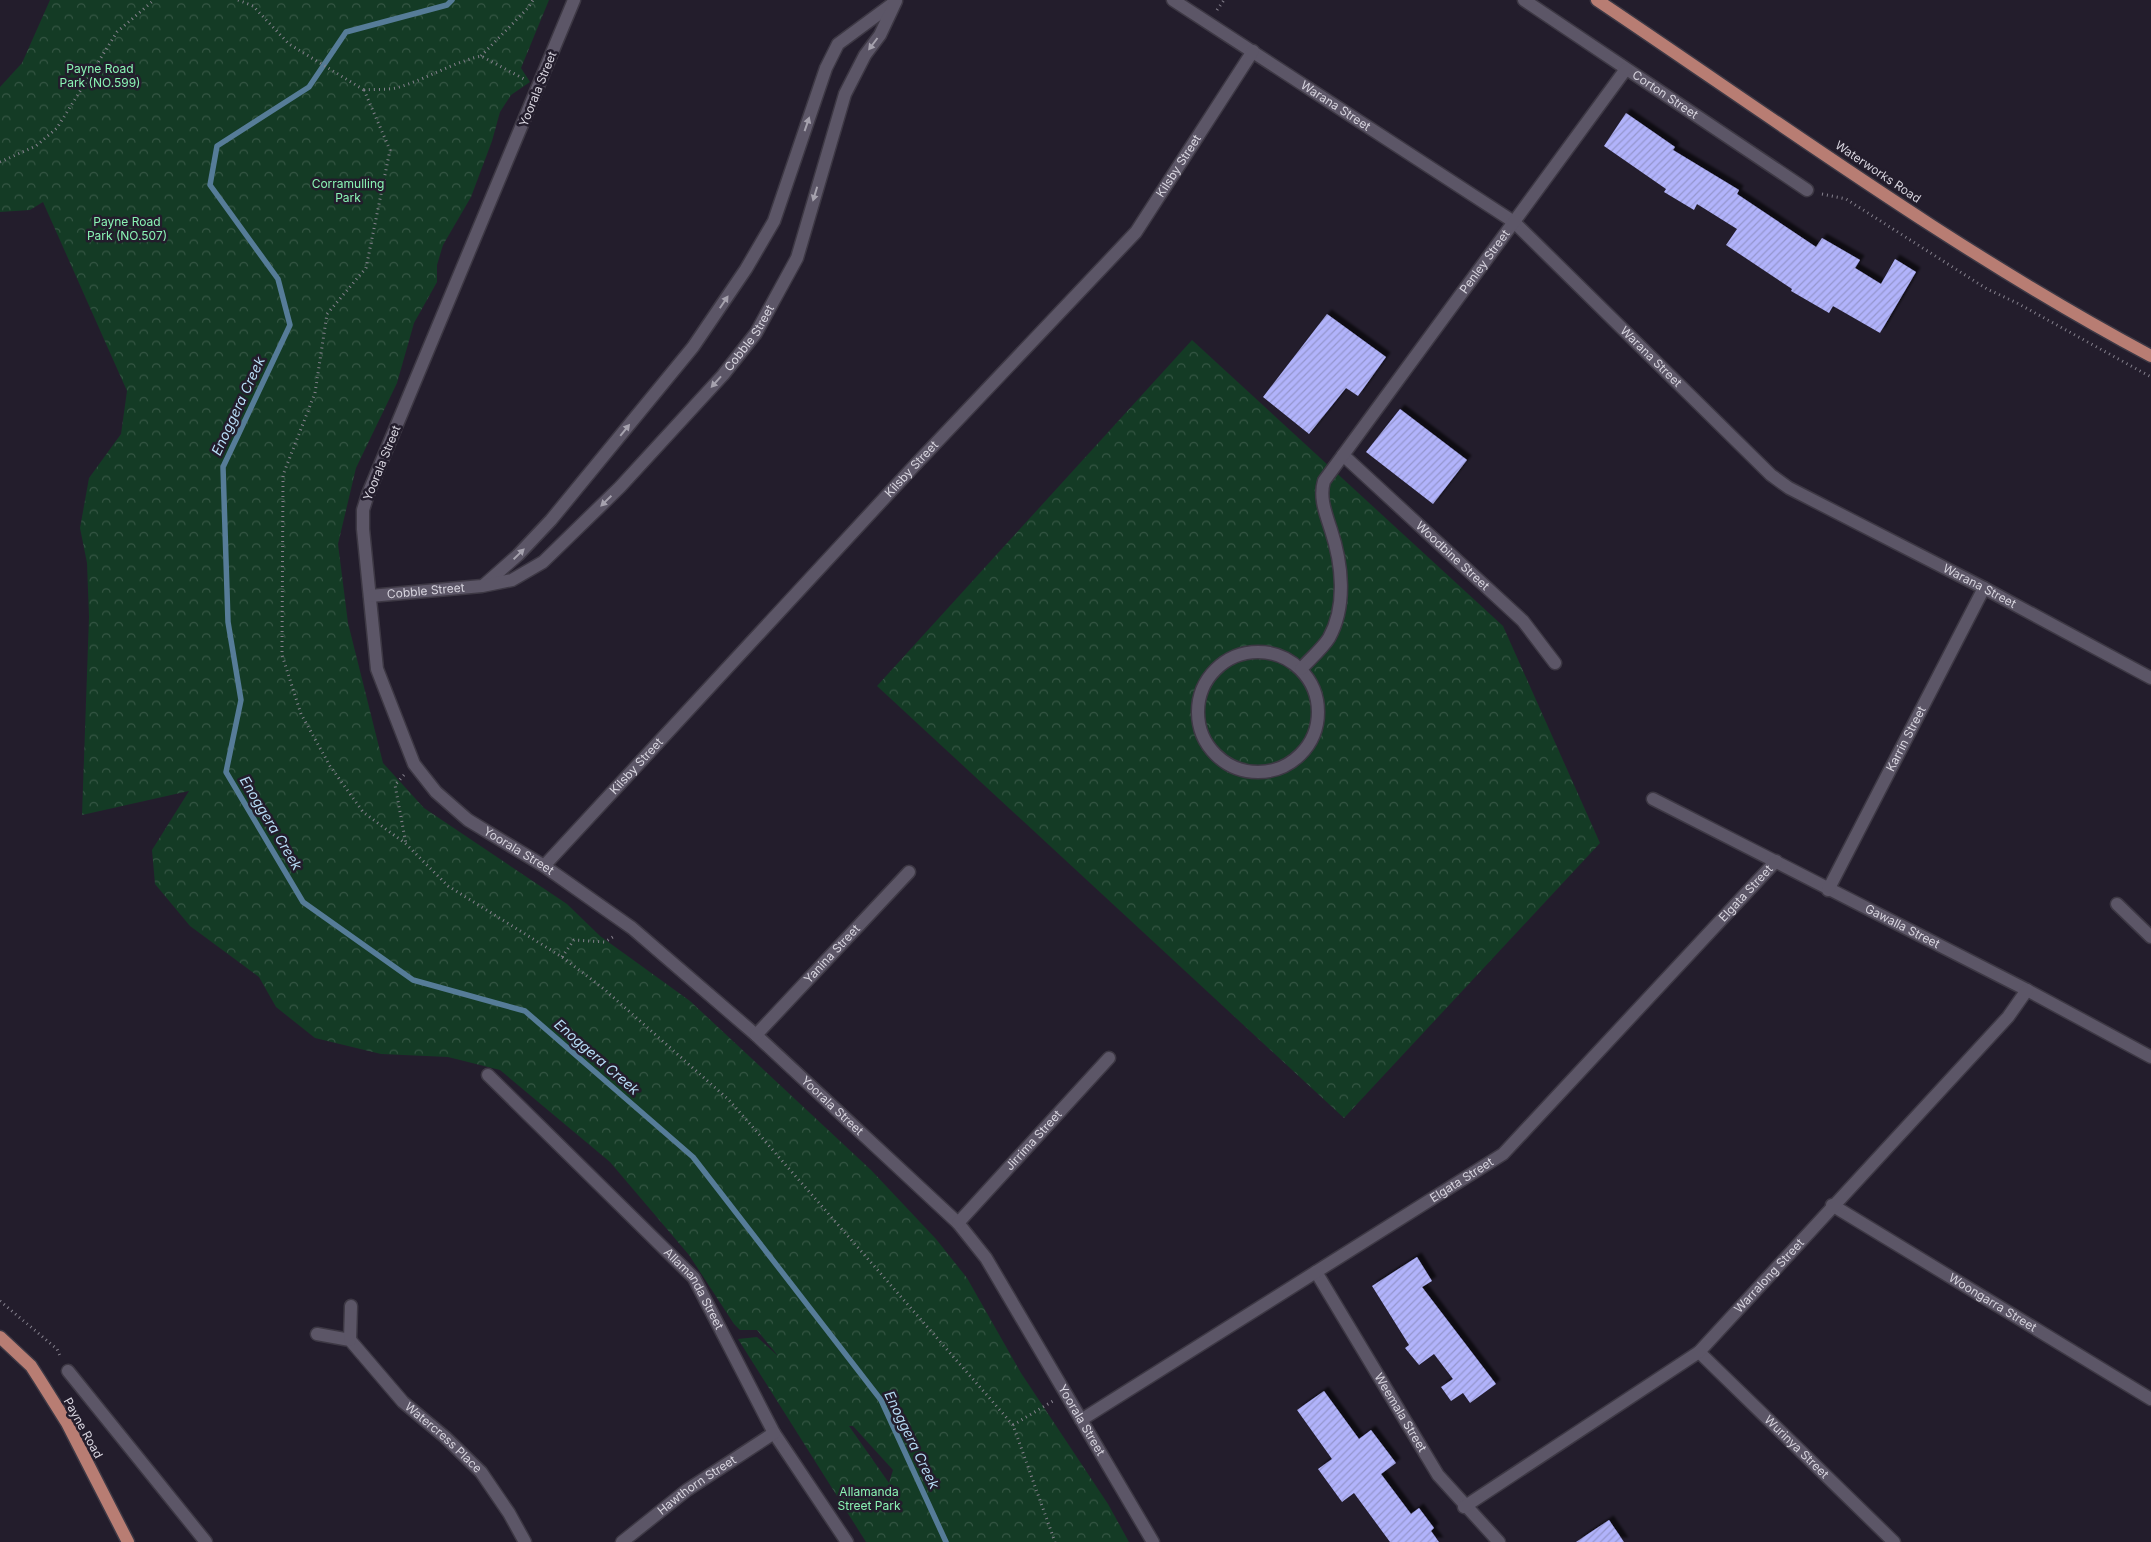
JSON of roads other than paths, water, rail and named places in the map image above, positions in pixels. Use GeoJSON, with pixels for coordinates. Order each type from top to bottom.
{"type":"FeatureCollection","features":[{"type":"Feature","properties":{"kind":"main road","name":"Waterworks Road"},"geometry":{"type":"LineString","coordinates":[[1597,0],[1904,206],[2081,319],[2151,356]]}},
{"type":"Feature","properties":{"kind":"main road","name":"Payne Road"},"geometry":{"type":"LineString","coordinates":[[0,1336],[31,1366],[67,1423],[128,1542]]}},
{"type":"Feature","properties":{"kind":"street","name":"Yoorala Street"},"geometry":{"type":"LineString","coordinates":[[574,0],[363,510],[363,529],[377,669],[414,764],[436,792],[468,820],[544,866],[629,926],[756,1035],[958,1223],[986,1258],[1152,1542]]}},
{"type":"Feature","properties":{"kind":"street","name":"Warana Street"},"geometry":{"type":"LineString","coordinates":[[1173,0],[1514,222],[1652,360],[1771,475],[1789,488],[1984,588],[2151,678]]}},
{"type":"Feature","properties":{"kind":"street","name":"Corton Street"},"geometry":{"type":"LineString","coordinates":[[1524,0],[1807,190]]}},
{"type":"Feature","properties":{"kind":"street","name":"Cobble Street"},"geometry":{"type":"LineString","coordinates":[[482,586],[518,556],[551,520],[693,347],[746,269],[774,222],[826,68],[838,44],[897,1]]}},
{"type":"Feature","properties":{"kind":"street","name":"Cobble Street"},"geometry":{"type":"LineString","coordinates":[[370,596],[482,586],[512,580],[543,562],[620,487],[723,375],[756,333],[797,258],[845,94],[865,55],[880,35],[897,1]]}},
{"type":"Feature","properties":{"kind":"street","name":"Kilsby Street"},"geometry":{"type":"LineString","coordinates":[[544,866],[916,464],[1136,232],[1253,51]]}},
{"type":"Feature","properties":{"kind":"street","name":"Penley Street"},"geometry":{"type":"LineString","coordinates":[[1300,669],[1329,639],[1337,617],[1340,593],[1339,563],[1321,491],[1324,482],[1626,68]]}},
{"type":"Feature","properties":{"kind":"street","name":"Woodbine Street"},"geometry":{"type":"LineString","coordinates":[[1343,455],[1523,621],[1556,663]]}},
{"type":"Feature","properties":{"kind":"street","name":"Karrin Street"},"geometry":{"type":"LineString","coordinates":[[1828,890],[1984,588]]}},
{"type":"Feature","properties":{"kind":"street"},"geometry":{"type":"LineString","coordinates":[[1266,652],[1285,658],[1300,669],[1312,686],[1318,706],[1316,726],[1308,745],[1294,760],[1276,770],[1256,773],[1236,768],[1218,758],[1206,743],[1199,725],[1198,715],[1198,706],[1203,687],[1214,671],[1229,659],[1247,653],[1266,652]]}},
{"type":"Feature","properties":{"kind":"street","name":"Gawalla Street"},"geometry":{"type":"LineString","coordinates":[[1653,799],[2027,990],[2151,1057]]}},
{"type":"Feature","properties":{"kind":"street","name":"Elgata Street"},"geometry":{"type":"LineString","coordinates":[[1081,1420],[1503,1154],[1776,861]]}},
{"type":"Feature","properties":{"kind":"street","name":"Yanina Street"},"geometry":{"type":"LineString","coordinates":[[756,1035],[909,872]]}},
{"type":"Feature","properties":{"kind":"street"},"geometry":{"type":"LineString","coordinates":[[2117,904],[2151,937]]}},
{"type":"Feature","properties":{"kind":"street","name":"Warralong Street"},"geometry":{"type":"LineString","coordinates":[[1464,1507],[1699,1352],[1832,1205],[2008,1017],[2027,990]]}},
{"type":"Feature","properties":{"kind":"street","name":"Jirrima Street"},"geometry":{"type":"LineString","coordinates":[[958,1223],[1109,1058]]}},
{"type":"Feature","properties":{"kind":"street","name":"Allamanda Street"},"geometry":{"type":"LineString","coordinates":[[488,1075],[694,1278],[774,1433],[847,1542]]}},
{"type":"Feature","properties":{"kind":"street","name":"Woongarra Street"},"geometry":{"type":"LineString","coordinates":[[1832,1205],[2151,1399]]}},
{"type":"Feature","properties":{"kind":"street","name":"Weemala Street"},"geometry":{"type":"LineString","coordinates":[[1316,1272],[1438,1475],[1464,1507],[1498,1542]]}},
{"type":"Feature","properties":{"kind":"street"},"geometry":{"type":"LineString","coordinates":[[317,1334],[350,1340],[351,1306]]}},
{"type":"Feature","properties":{"kind":"street","name":"Watercress Place"},"geometry":{"type":"LineString","coordinates":[[350,1340],[403,1402],[446,1437],[481,1472],[509,1513],[525,1542]]}},
{"type":"Feature","properties":{"kind":"street","name":"Wurinya Street"},"geometry":{"type":"LineString","coordinates":[[1699,1352],[1894,1542]]}},
{"type":"Feature","properties":{"kind":"street","name":"Payne Road"},"geometry":{"type":"LineString","coordinates":[[68,1371],[206,1542]]}},
{"type":"Feature","properties":{"kind":"street","name":"Hawthorn Street"},"geometry":{"type":"LineString","coordinates":[[622,1542],[687,1490],[774,1433]]}},
{"type":"Feature","properties":{"kind":"waterway","name":"Enoggera Creek"},"geometry":{"type":"LineString","coordinates":[[452,0],[447,5],[346,32],[309,87],[217,146],[210,185],[278,279],[290,325],[223,467],[228,622],[241,700],[226,772],[303,902],[413,980],[525,1011],[693,1157],[881,1400],[946,1542]]}},
{"type":"Feature","properties":{"kind":"park label","name":"Payne Road Park (NO.599)"},"geometry":{"type":"Point","coordinates":[100,76]}},
{"type":"Feature","properties":{"kind":"park label","name":"Corramulling Park"},"geometry":{"type":"Point","coordinates":[348,191]}},
{"type":"Feature","properties":{"kind":"park label","name":"Payne Road Park (NO.507)"},"geometry":{"type":"Point","coordinates":[127,229]}},
{"type":"Feature","properties":{"kind":"park label","name":"Allamanda Street Park"},"geometry":{"type":"Point","coordinates":[869,1499]}}]}
